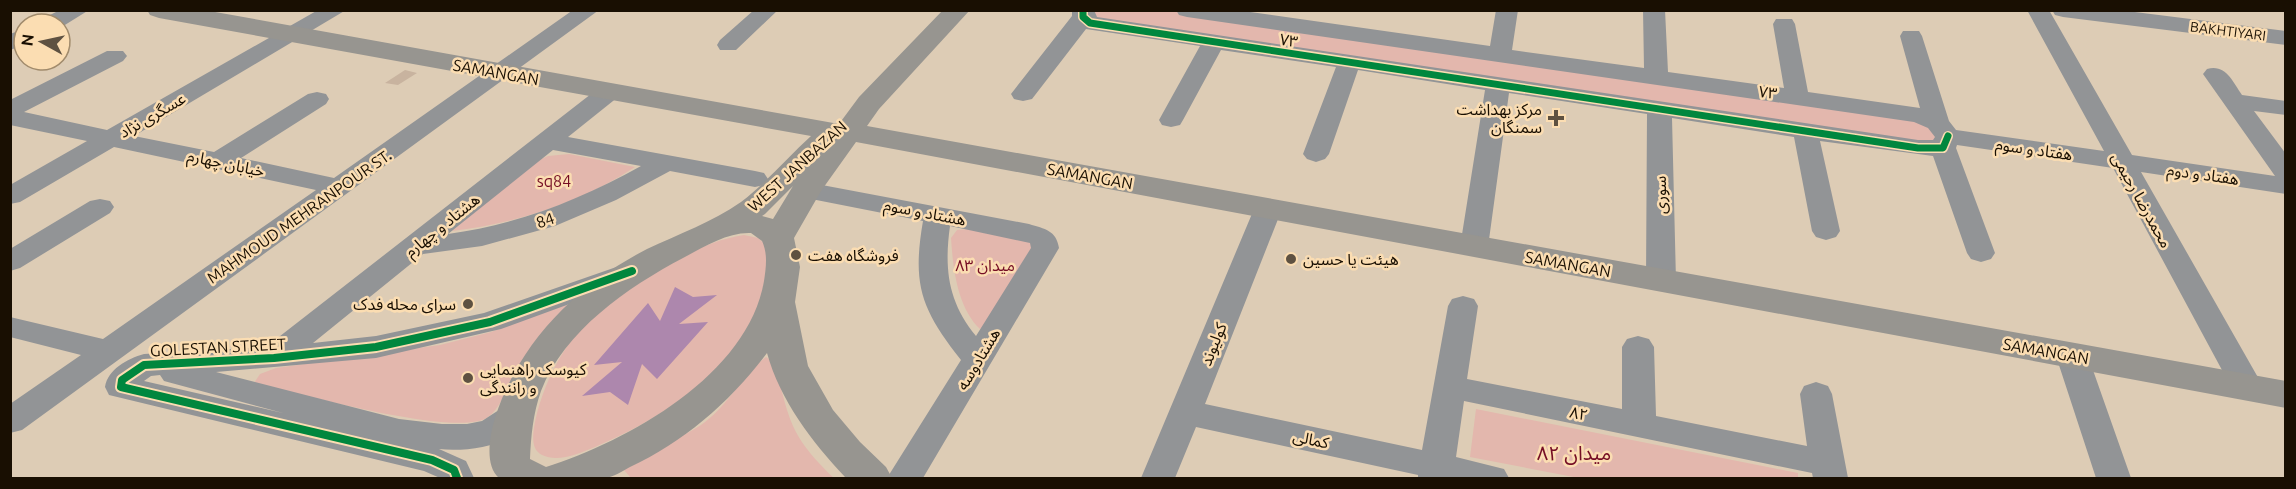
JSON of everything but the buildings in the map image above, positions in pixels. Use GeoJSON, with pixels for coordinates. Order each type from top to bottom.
{"type":"FeatureCollection","features":[{"type":"Feature","properties":{"kind":"main road","name":"SAMANGAN"},"geometry":{"type":"LineString","coordinates":[[159,10],[501,73],[842,131],[2286,395]]}},
{"type":"Feature","properties":{"kind":"main road","name":"WEST JANBAZAN"},"geometry":{"type":"LineString","coordinates":[[725,227],[754,207],[842,131],[958,10]]}},
{"type":"Feature","properties":{"kind":"main road","name":"WEST JANBAZAN"},"geometry":{"type":"LineString","coordinates":[[778,237],[842,131]]}},
{"type":"Feature","properties":{"kind":"main road"},"geometry":{"type":"LineString","coordinates":[[513,474],[509,433],[514,417],[532,372],[549,345],[575,317],[632,271],[691,240],[725,227],[747,224],[762,226],[778,237],[783,249],[783,272],[778,303],[765,331],[742,363],[714,390],[649,438],[575,477]]}},
{"type":"Feature","properties":{"kind":"main road"},"geometry":{"type":"LineString","coordinates":[[778,303],[784,351],[800,389],[829,433],[872,478]]}},
{"type":"Feature","properties":{"kind":"street","name":"عسگری نژاد"},"geometry":{"type":"LineString","coordinates":[[10,196],[335,10]]}},
{"type":"Feature","properties":{"kind":"street","name":"MAHMOUD MEHRANPOUR ST."},"geometry":{"type":"LineString","coordinates":[[10,421],[588,10]]}},
{"type":"Feature","properties":{"kind":"street"},"geometry":{"type":"LineString","coordinates":[[728,45],[767,10]]}},
{"type":"Feature","properties":{"kind":"street","name":"۷۳"},"geometry":{"type":"LineString","coordinates":[[1083,14],[1090,22],[1214,42],[1918,148],[1943,136],[1920,115],[1500,53],[1364,26],[1187,10]]}},
{"type":"Feature","properties":{"kind":"street"},"geometry":{"type":"LineString","coordinates":[[1500,53],[1507,10]]}},
{"type":"Feature","properties":{"kind":"street"},"geometry":{"type":"LineString","coordinates":[[1654,10],[1656,75]]}},
{"type":"Feature","properties":{"kind":"street","name":"محمدرضا رحیمی"},"geometry":{"type":"LineString","coordinates":[[2038,10],[2248,388]]}},
{"type":"Feature","properties":{"kind":"street","name":"BAKHTIYARI"},"geometry":{"type":"LineString","coordinates":[[2063,10],[2286,38]]}},
{"type":"Feature","properties":{"kind":"street"},"geometry":{"type":"LineString","coordinates":[[1023,94],[1083,14]]}},
{"type":"Feature","properties":{"kind":"street"},"geometry":{"type":"LineString","coordinates":[[1784,24],[1797,96]]}},
{"type":"Feature","properties":{"kind":"street"},"geometry":{"type":"LineString","coordinates":[[1911,36],[1981,253]]}},
{"type":"Feature","properties":{"kind":"street"},"geometry":{"type":"LineString","coordinates":[[1171,120],[1214,42]]}},
{"type":"Feature","properties":{"kind":"street"},"geometry":{"type":"LineString","coordinates":[[10,110],[115,56]]}},
{"type":"Feature","properties":{"kind":"street"},"geometry":{"type":"LineString","coordinates":[[1316,154],[1349,63]]}},
{"type":"Feature","properties":{"kind":"street"},"geometry":{"type":"LineString","coordinates":[[2215,74],[2286,173]]}},
{"type":"Feature","properties":{"kind":"street"},"geometry":{"type":"LineString","coordinates":[[1474,247],[1498,85]]}},
{"type":"Feature","properties":{"kind":"street","name":"هشتاد و چهارم"},"geometry":{"type":"LineString","coordinates":[[274,358],[609,92]]}},
{"type":"Feature","properties":{"kind":"street"},"geometry":{"type":"LineString","coordinates":[[218,161],[317,99]]}},
{"type":"Feature","properties":{"kind":"street"},"geometry":{"type":"LineString","coordinates":[[2234,101],[2286,108]]}},
{"type":"Feature","properties":{"kind":"street","name":"سوری"},"geometry":{"type":"LineString","coordinates":[[1659,110],[1661,281]]}},
{"type":"Feature","properties":{"kind":"street"},"geometry":{"type":"LineString","coordinates":[[10,134],[22,119]]}},
{"type":"Feature","properties":{"kind":"street","name":"خیابان چهارم"},"geometry":{"type":"LineString","coordinates":[[22,119],[340,187]]}},
{"type":"Feature","properties":{"kind":"street"},"geometry":{"type":"LineString","coordinates":[[1805,131],[1826,231]]}},
{"type":"Feature","properties":{"kind":"street","name":"هفتاد و سوم"},"geometry":{"type":"LineString","coordinates":[[1943,136],[2121,162]]}},
{"type":"Feature","properties":{"kind":"street"},"geometry":{"type":"LineString","coordinates":[[547,141],[755,179]]}},
{"type":"Feature","properties":{"kind":"street","name":"هفتاد و دوم"},"geometry":{"type":"LineString","coordinates":[[2121,162],[2286,186]]}},
{"type":"Feature","properties":{"kind":"street","name":"84"},"geometry":{"type":"LineString","coordinates":[[416,246],[453,244],[528,226],[620,190],[665,163]]}},
{"type":"Feature","properties":{"kind":"street","name":"هشتاد و سوم"},"geometry":{"type":"LineString","coordinates":[[806,190],[938,214],[1043,238]]}},
{"type":"Feature","properties":{"kind":"street"},"geometry":{"type":"LineString","coordinates":[[10,262],[100,207]]}},
{"type":"Feature","properties":{"kind":"street","name":"کولیوند"},"geometry":{"type":"LineString","coordinates":[[1158,478],[1268,209]]}},
{"type":"Feature","properties":{"kind":"street"},"geometry":{"type":"LineString","coordinates":[[938,214],[932,250],[932,287],[948,324],[978,360]]}},
{"type":"Feature","properties":{"kind":"street","name":"هشتادوسه"},"geometry":{"type":"LineString","coordinates":[[905,478],[1045,248],[1043,238]]}},
{"type":"Feature","properties":{"kind":"street","name":"GOLESTAN STREET"},"geometry":{"type":"LineString","coordinates":[[41,400],[118,369],[144,365],[274,358],[376,347],[490,322],[632,271]]}},
{"type":"Feature","properties":{"kind":"street"},"geometry":{"type":"LineString","coordinates":[[1463,306],[1436,473],[1492,478]]}},
{"type":"Feature","properties":{"kind":"street"},"geometry":{"type":"LineString","coordinates":[[10,327],[109,351]]}},
{"type":"Feature","properties":{"kind":"street"},"geometry":{"type":"LineString","coordinates":[[1638,347],[1639,425]]}},
{"type":"Feature","properties":{"kind":"street"},"geometry":{"type":"LineString","coordinates":[[2072,356],[2114,478]]}},
{"type":"Feature","properties":{"kind":"street","name":"GOLESTAN STREET"},"geometry":{"type":"LineString","coordinates":[[457,478],[454,470],[432,460],[121,387],[122,380],[129,373],[144,365],[399,431],[467,437],[492,431],[514,417]]}},
{"type":"Feature","properties":{"kind":"street","name":"۸۲"},"geometry":{"type":"LineString","coordinates":[[1450,387],[1639,425],[1829,471]]}},
{"type":"Feature","properties":{"kind":"street"},"geometry":{"type":"LineString","coordinates":[[1816,394],[1829,471]]}},
{"type":"Feature","properties":{"kind":"street","name":"کمالی"},"geometry":{"type":"LineString","coordinates":[[1184,412],[1436,473]]}},
{"type":"Feature","properties":{"kind":"green space"},"geometry":{"type":"Polygon","coordinates":[[[1083,11],[1187,11],[1920,115],[1943,148],[1090,23],[1083,11]]]}},
{"type":"Feature","properties":{"kind":"green space","name":"sq84"},"geometry":{"type":"Polygon","coordinates":[[[569,154],[635,167],[592,191],[547,210],[500,223],[452,231],[530,164],[548,156],[569,154]]]}},
{"type":"Feature","properties":{"kind":"green space","name":"میدان ۸۳"},"geometry":{"type":"Polygon","coordinates":[[[969,229],[1026,240],[1034,244],[989,322],[980,329],[972,320],[961,298],[953,262],[951,238],[957,230],[969,229]]]}},
{"type":"Feature","properties":{"kind":"green space"},"geometry":{"type":"Polygon","coordinates":[[[744,235],[758,238],[767,246],[764,285],[752,321],[739,343],[723,362],[684,397],[617,437],[569,456],[555,458],[538,452],[533,440],[535,422],[546,386],[563,352],[586,322],[619,293],[681,258],[711,244],[744,235]]]}},
{"type":"Feature","properties":{"kind":"green space"},"geometry":{"type":"Polygon","coordinates":[[[571,303],[516,371],[501,402],[493,412],[488,417],[471,422],[445,422],[375,412],[254,383],[260,374],[276,368],[440,345],[491,332],[571,303]]]}},
{"type":"Feature","properties":{"kind":"green space"},"geometry":{"type":"Polygon","coordinates":[[[766,357],[775,363],[793,426],[808,450],[834,478],[630,477],[624,470],[642,455],[695,429],[714,415],[757,364],[766,357]]]}},
{"type":"Feature","properties":{"kind":"green space","name":"میدان ۸۲"},"geometry":{"type":"Polygon","coordinates":[[[1476,409],[1798,473],[1798,478],[1579,478],[1470,457],[1476,409]]]}},
{"type":"Feature","properties":{"kind":"shaded area"},"geometry":{"type":"Polygon","coordinates":[[[675,287],[693,297],[717,295],[679,324],[708,322],[657,379],[642,364],[628,405],[610,392],[582,396],[622,362],[594,365],[648,303],[660,321],[675,287]]]}},
{"type":"Feature","properties":{"kind":"cycle path"},"geometry":{"type":"LineString","coordinates":[[1083,10],[1083,17],[1090,23],[1918,148],[1943,148],[1948,136]]}},
{"type":"Feature","properties":{"kind":"cycle path"},"geometry":{"type":"LineString","coordinates":[[457,478],[454,470],[432,460],[121,387],[122,380],[144,365],[274,358],[376,347],[490,322],[632,271]]}},
{"type":"Feature","properties":{"kind":"place","name":"مرکز بهداشت سمنگان"},"geometry":{"type":"Point","coordinates":[1556,118]}},
{"type":"Feature","properties":{"kind":"place","name":"فروشگاه هفت"},"geometry":{"type":"Point","coordinates":[796,255]}},
{"type":"Feature","properties":{"kind":"place","name":"هیئت یا حسین"},"geometry":{"type":"Point","coordinates":[1291,259]}},
{"type":"Feature","properties":{"kind":"place","name":"سرای محله فدک"},"geometry":{"type":"Point","coordinates":[468,304]}},
{"type":"Feature","properties":{"kind":"place","name":"کیوسک راهنمایی و رانندگی"},"geometry":{"type":"Point","coordinates":[468,378]}}]}
